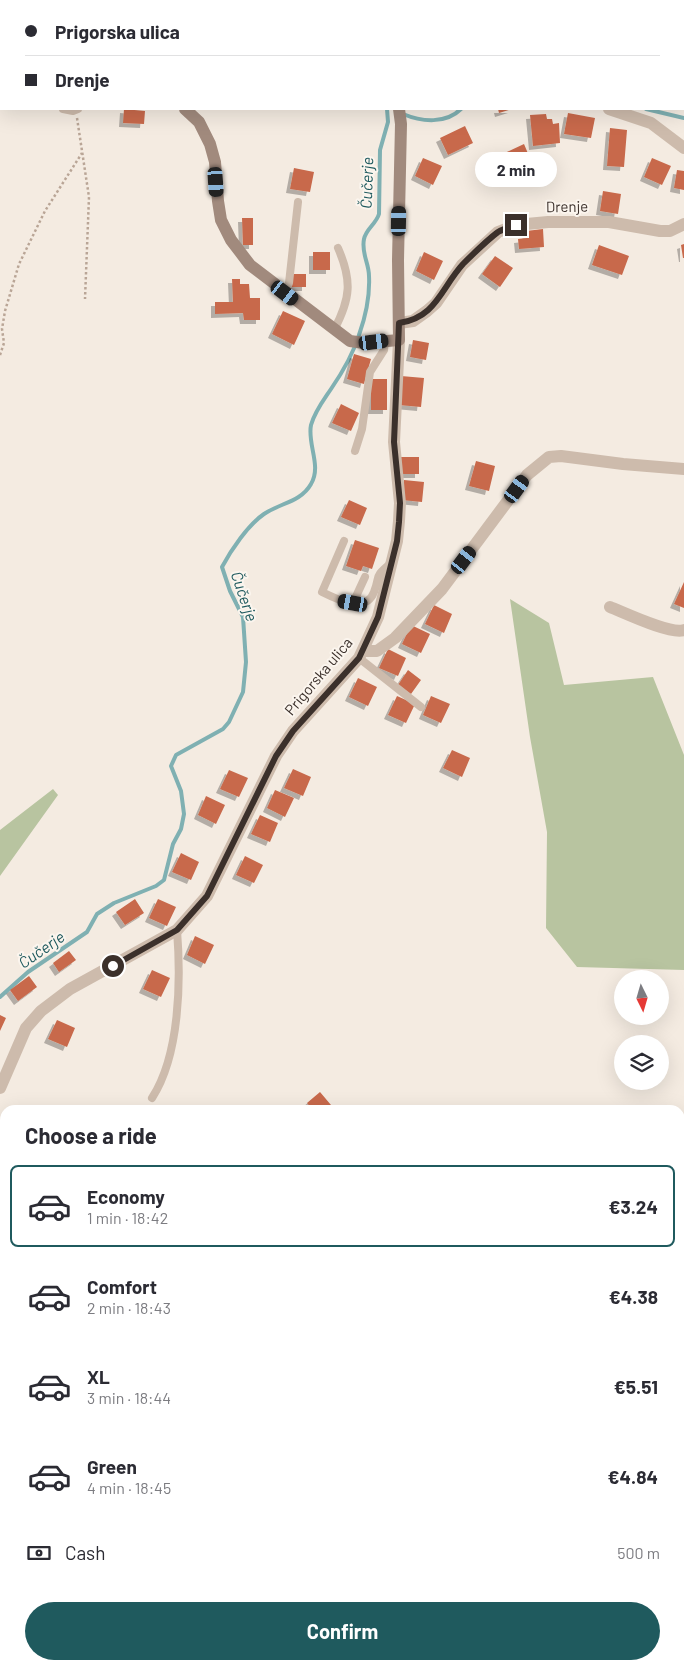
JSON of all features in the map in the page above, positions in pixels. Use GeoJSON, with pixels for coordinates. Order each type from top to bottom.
{"type":"FeatureCollection","features":[{"type":"Feature","properties":{"kind":"street"},"geometry":{"type":"LineString","coordinates":[[186,110],[199,122],[210,144],[215,162],[221,220],[231,240],[250,265],[350,341],[364,343],[399,340]]}},
{"type":"Feature","properties":{"kind":"street"},"geometry":{"type":"LineString","coordinates":[[612,110],[651,123],[684,148]]}},
{"type":"Feature","properties":{"kind":"street","name":"Prigorska ulica"},"geometry":{"type":"LineString","coordinates":[[0,1088],[26,1028],[41,1012],[70,988],[177,930],[207,896],[276,756],[293,731],[361,654],[378,617],[397,541],[400,503],[394,442],[399,340],[400,115]]}},
{"type":"Feature","properties":{"kind":"street","name":"Drenje"},"geometry":{"type":"LineString","coordinates":[[399,323],[413,321],[436,303],[462,265],[498,232],[516,225],[548,222],[609,222],[652,230],[670,231],[684,224]]}},
{"type":"Feature","properties":{"kind":"street"},"geometry":{"type":"LineString","coordinates":[[361,654],[377,651],[395,638],[442,589],[527,475],[550,457],[562,456],[684,469]]}},
{"type":"Feature","properties":{"kind":"street"},"geometry":{"type":"LineString","coordinates":[[610,607],[666,629],[684,630]]}},
{"type":"Feature","properties":{"kind":"lane"},"geometry":{"type":"LineString","coordinates":[[285,293],[289,283],[298,202]]}},
{"type":"Feature","properties":{"kind":"lane"},"geometry":{"type":"LineString","coordinates":[[334,330],[345,310],[347,295],[347,278],[338,248]]}},
{"type":"Feature","properties":{"kind":"lane"},"geometry":{"type":"LineString","coordinates":[[355,451],[364,421],[370,372],[384,350],[385,340]]}},
{"type":"Feature","properties":{"kind":"lane"},"geometry":{"type":"LineString","coordinates":[[344,540],[322,592],[339,601],[364,602],[374,594],[378,574],[391,563]]}},
{"type":"Feature","properties":{"kind":"lane"},"geometry":{"type":"LineString","coordinates":[[353,603],[365,577]]}},
{"type":"Feature","properties":{"kind":"lane"},"geometry":{"type":"LineString","coordinates":[[361,654],[421,707]]}},
{"type":"Feature","properties":{"kind":"lane"},"geometry":{"type":"LineString","coordinates":[[152,1098],[160,1086],[173,1041],[179,988],[177,930]]}},
{"type":"Feature","properties":{"kind":"path"},"geometry":{"type":"LineString","coordinates":[[77,110],[89,197],[85,299]]}},
{"type":"Feature","properties":{"kind":"path"},"geometry":{"type":"LineString","coordinates":[[0,355],[4,343],[2,329],[5,311],[19,264],[45,211],[82,153]]}},
{"type":"Feature","properties":{"kind":"green space"},"geometry":{"type":"Polygon","coordinates":[[[510,599],[549,623],[564,685],[653,677],[684,755],[684,970],[577,967],[546,928],[547,832],[530,737],[510,599]]]}},
{"type":"Feature","properties":{"kind":"green space"},"geometry":{"type":"Polygon","coordinates":[[[53,789],[58,795],[0,876],[0,830],[53,789]]]}},
{"type":"Feature","properties":{"kind":"building"},"geometry":{"type":"Polygon","coordinates":[[[124,110],[145,111],[144,124],[123,123],[124,110]]]}},
{"type":"Feature","properties":{"kind":"building"},"geometry":{"type":"Polygon","coordinates":[[[498,110],[509,110],[499,113],[498,110]]]}},
{"type":"Feature","properties":{"kind":"building"},"geometry":{"type":"Polygon","coordinates":[[[568,113],[595,118],[591,138],[564,134],[568,113]]]}},
{"type":"Feature","properties":{"kind":"building"},"geometry":{"type":"Polygon","coordinates":[[[546,114],[547,119],[552,119],[553,124],[559,123],[560,143],[533,146],[530,115],[546,114]]]}},
{"type":"Feature","properties":{"kind":"building"},"geometry":{"type":"Polygon","coordinates":[[[465,126],[473,143],[448,155],[440,138],[465,126]]]}},
{"type":"Feature","properties":{"kind":"building"},"geometry":{"type":"Polygon","coordinates":[[[610,128],[627,130],[624,167],[607,166],[610,128]]]}},
{"type":"Feature","properties":{"kind":"building"},"geometry":{"type":"Polygon","coordinates":[[[524,144],[532,163],[507,175],[498,156],[524,144]]]}},
{"type":"Feature","properties":{"kind":"building"},"geometry":{"type":"Polygon","coordinates":[[[423,158],[442,166],[433,185],[415,176],[423,158]]]}},
{"type":"Feature","properties":{"kind":"building"},"geometry":{"type":"Polygon","coordinates":[[[652,158],[671,166],[662,185],[644,177],[652,158]]]}},
{"type":"Feature","properties":{"kind":"building"},"geometry":{"type":"Polygon","coordinates":[[[294,168],[314,172],[310,192],[290,189],[294,168]]]}},
{"type":"Feature","properties":{"kind":"building"},"geometry":{"type":"Polygon","coordinates":[[[677,170],[684,171],[684,190],[674,188],[677,170]]]}},
{"type":"Feature","properties":{"kind":"building"},"geometry":{"type":"Polygon","coordinates":[[[603,191],[621,194],[618,214],[600,211],[603,191]]]}},
{"type":"Feature","properties":{"kind":"building"},"geometry":{"type":"Polygon","coordinates":[[[242,218],[253,218],[253,245],[243,245],[242,218]]]}},
{"type":"Feature","properties":{"kind":"building"},"geometry":{"type":"Polygon","coordinates":[[[543,229],[544,247],[519,249],[518,239],[527,238],[526,231],[543,229]]]}},
{"type":"Feature","properties":{"kind":"building"},"geometry":{"type":"Polygon","coordinates":[[[684,244],[684,258],[683,258],[681,245],[684,244]]]}},
{"type":"Feature","properties":{"kind":"building"},"geometry":{"type":"Polygon","coordinates":[[[599,245],[629,256],[622,275],[592,265],[599,245]]]}},
{"type":"Feature","properties":{"kind":"building"},"geometry":{"type":"Polygon","coordinates":[[[313,252],[330,252],[330,270],[313,270],[313,252]]]}},
{"type":"Feature","properties":{"kind":"building"},"geometry":{"type":"Polygon","coordinates":[[[424,252],[443,261],[434,280],[416,271],[424,252]]]}},
{"type":"Feature","properties":{"kind":"building"},"geometry":{"type":"Polygon","coordinates":[[[495,256],[513,268],[500,287],[482,274],[495,256]]]}},
{"type":"Feature","properties":{"kind":"building"},"geometry":{"type":"Polygon","coordinates":[[[291,274],[306,274],[306,287],[291,287],[291,274]]]}},
{"type":"Feature","properties":{"kind":"building"},"geometry":{"type":"Polygon","coordinates":[[[232,279],[240,279],[240,284],[249,284],[250,298],[260,298],[260,320],[244,320],[243,313],[215,314],[215,302],[233,302],[232,279]]]}},
{"type":"Feature","properties":{"kind":"building"},"geometry":{"type":"Polygon","coordinates":[[[283,311],[305,321],[294,345],[272,334],[283,311]]]}},
{"type":"Feature","properties":{"kind":"building"},"geometry":{"type":"Polygon","coordinates":[[[413,340],[429,343],[426,360],[410,357],[413,340]]]}},
{"type":"Feature","properties":{"kind":"building"},"geometry":{"type":"Polygon","coordinates":[[[354,354],[371,359],[364,384],[347,379],[354,354]]]}},
{"type":"Feature","properties":{"kind":"building"},"geometry":{"type":"Polygon","coordinates":[[[401,376],[424,378],[421,407],[399,405],[401,376]]]}},
{"type":"Feature","properties":{"kind":"building"},"geometry":{"type":"Polygon","coordinates":[[[371,379],[387,379],[387,410],[371,410],[371,379]]]}},
{"type":"Feature","properties":{"kind":"building"},"geometry":{"type":"Polygon","coordinates":[[[341,404],[359,413],[351,431],[332,423],[341,404]]]}},
{"type":"Feature","properties":{"kind":"building"},"geometry":{"type":"Polygon","coordinates":[[[401,457],[419,457],[419,474],[401,474],[401,457]]]}},
{"type":"Feature","properties":{"kind":"building"},"geometry":{"type":"Polygon","coordinates":[[[476,461],[495,466],[489,491],[469,486],[476,461]]]}},
{"type":"Feature","properties":{"kind":"building"},"geometry":{"type":"Polygon","coordinates":[[[404,480],[424,482],[422,502],[402,500],[404,480]]]}},
{"type":"Feature","properties":{"kind":"building"},"geometry":{"type":"Polygon","coordinates":[[[349,500],[367,508],[360,525],[341,517],[349,500]]]}},
{"type":"Feature","properties":{"kind":"building"},"geometry":{"type":"Polygon","coordinates":[[[355,540],[379,548],[372,569],[363,566],[361,571],[346,566],[355,540]]]}},
{"type":"Feature","properties":{"kind":"building"},"geometry":{"type":"Polygon","coordinates":[[[684,582],[684,608],[674,604],[684,582]]]}},
{"type":"Feature","properties":{"kind":"building"},"geometry":{"type":"Polygon","coordinates":[[[434,605],[452,614],[444,633],[425,624],[434,605]]]}},
{"type":"Feature","properties":{"kind":"building"},"geometry":{"type":"Polygon","coordinates":[[[411,625],[430,634],[421,653],[402,644],[411,625]]]}},
{"type":"Feature","properties":{"kind":"building"},"geometry":{"type":"Polygon","coordinates":[[[388,649],[406,658],[398,676],[379,668],[388,649]]]}},
{"type":"Feature","properties":{"kind":"building"},"geometry":{"type":"Polygon","coordinates":[[[408,670],[421,680],[411,694],[398,685],[408,670]]]}},
{"type":"Feature","properties":{"kind":"building"},"geometry":{"type":"Polygon","coordinates":[[[358,678],[377,687],[368,706],[349,697],[358,678]]]}},
{"type":"Feature","properties":{"kind":"building"},"geometry":{"type":"Polygon","coordinates":[[[397,696],[415,704],[406,723],[388,715],[397,696]]]}},
{"type":"Feature","properties":{"kind":"building"},"geometry":{"type":"Polygon","coordinates":[[[431,696],[450,704],[441,723],[423,715],[431,696]]]}},
{"type":"Feature","properties":{"kind":"building"},"geometry":{"type":"Polygon","coordinates":[[[452,750],[470,758],[462,777],[443,768],[452,750]]]}},
{"type":"Feature","properties":{"kind":"building"},"geometry":{"type":"Polygon","coordinates":[[[293,769],[311,777],[303,796],[284,788],[293,769]]]}},
{"type":"Feature","properties":{"kind":"building"},"geometry":{"type":"Polygon","coordinates":[[[229,770],[248,778],[239,797],[220,789],[229,770]]]}},
{"type":"Feature","properties":{"kind":"building"},"geometry":{"type":"Polygon","coordinates":[[[275,790],[294,798],[285,817],[267,808],[275,790]]]}},
{"type":"Feature","properties":{"kind":"building"},"geometry":{"type":"Polygon","coordinates":[[[206,796],[225,805],[216,824],[198,815],[206,796]]]}},
{"type":"Feature","properties":{"kind":"building"},"geometry":{"type":"Polygon","coordinates":[[[260,815],[278,823],[270,842],[251,834],[260,815]]]}},
{"type":"Feature","properties":{"kind":"building"},"geometry":{"type":"Polygon","coordinates":[[[181,853],[199,862],[191,880],[172,872],[181,853]]]}},
{"type":"Feature","properties":{"kind":"building"},"geometry":{"type":"Polygon","coordinates":[[[245,856],[263,865],[254,883],[236,875],[245,856]]]}},
{"type":"Feature","properties":{"kind":"building"},"geometry":{"type":"Polygon","coordinates":[[[135,899],[144,913],[125,925],[116,912],[135,899]]]}},
{"type":"Feature","properties":{"kind":"building"},"geometry":{"type":"Polygon","coordinates":[[[158,899],[176,907],[167,926],[149,918],[158,899]]]}},
{"type":"Feature","properties":{"kind":"building"},"geometry":{"type":"Polygon","coordinates":[[[195,936],[214,945],[205,964],[187,955],[195,936]]]}},
{"type":"Feature","properties":{"kind":"building"},"geometry":{"type":"Polygon","coordinates":[[[69,951],[76,960],[59,972],[53,963],[69,951]]]}},
{"type":"Feature","properties":{"kind":"building"},"geometry":{"type":"Polygon","coordinates":[[[152,970],[170,978],[161,997],[143,989],[152,970]]]}},
{"type":"Feature","properties":{"kind":"building"},"geometry":{"type":"Polygon","coordinates":[[[29,976],[37,987],[18,1001],[10,990],[29,976]]]}},
{"type":"Feature","properties":{"kind":"building"},"geometry":{"type":"Polygon","coordinates":[[[0,1015],[6,1018],[0,1031],[0,1015]]]}},
{"type":"Feature","properties":{"kind":"building"},"geometry":{"type":"Polygon","coordinates":[[[57,1020],[75,1028],[67,1047],[48,1039],[57,1020]]]}},
{"type":"Feature","properties":{"kind":"building"},"geometry":{"type":"Polygon","coordinates":[[[320,1092],[331,1105],[309,1105],[307,1103],[320,1092]]]}},
{"type":"Feature","properties":{"kind":"waterway","name":"Čučerje"},"geometry":{"type":"LineString","coordinates":[[0,997],[28,972],[87,932],[97,914],[114,903],[156,886],[164,880],[173,844],[181,829],[184,814],[181,791],[171,766],[176,755],[223,729],[229,722],[243,692],[246,662],[243,617],[230,591],[222,567],[240,538],[258,519],[270,510],[296,499],[311,484],[315,470],[310,432],[311,425],[320,406],[347,363],[361,328],[369,291],[369,271],[363,244],[365,235],[379,214],[380,150],[388,122],[387,110]]}},
{"type":"Feature","properties":{"kind":"waterway"},"geometry":{"type":"LineString","coordinates":[[403,114],[418,119],[434,120],[448,117],[460,110]]}},
{"type":"Feature","properties":{"kind":"waterway"},"geometry":{"type":"LineString","coordinates":[[650,110],[684,118]]}},
{"type":"Feature","properties":{"kind":"route"},"geometry":{"type":"LineString","coordinates":[[113,966],[177,930],[193,914],[207,896],[276,756],[293,731],[331,690],[363,651],[378,617],[397,541],[400,503],[394,442],[399,323],[413,321],[436,303],[462,265],[498,232],[516,225]]}}]}
